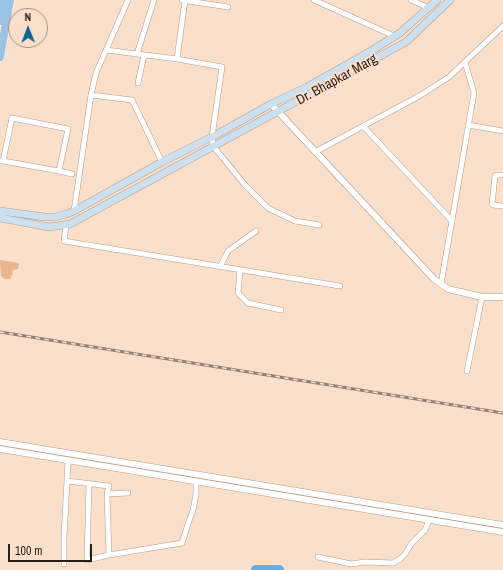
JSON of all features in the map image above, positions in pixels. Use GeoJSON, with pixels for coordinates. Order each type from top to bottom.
{"type":"FeatureCollection","features":[{"type":"Feature","properties":{"kind":"main road"},"geometry":{"type":"LineString","coordinates":[[0,21],[4,0]]}},
{"type":"Feature","properties":{"kind":"main road"},"geometry":{"type":"LineString","coordinates":[[0,52],[10,0]]}},
{"type":"Feature","properties":{"kind":"main road","name":"Dr. Bhapkar Marg"},"geometry":{"type":"LineString","coordinates":[[0,211],[45,217],[55,217],[66,214],[271,104],[307,87],[371,51],[394,36],[437,0]]}},
{"type":"Feature","properties":{"kind":"main road","name":"Dr. Bhapkar Marg"},"geometry":{"type":"LineString","coordinates":[[66,226],[406,42],[450,0]]}},
{"type":"Feature","properties":{"kind":"main road"},"geometry":{"type":"LineString","coordinates":[[0,218],[50,227],[66,226]]}},
{"type":"Feature","properties":{"kind":"street"},"geometry":{"type":"LineString","coordinates":[[74,210],[91,95],[96,73],[128,0]]}},
{"type":"Feature","properties":{"kind":"street"},"geometry":{"type":"LineString","coordinates":[[137,54],[154,0]]}},
{"type":"Feature","properties":{"kind":"street"},"geometry":{"type":"LineString","coordinates":[[177,59],[184,0],[228,7]]}},
{"type":"Feature","properties":{"kind":"street"},"geometry":{"type":"LineString","coordinates":[[314,0],[394,36]]}},
{"type":"Feature","properties":{"kind":"street"},"geometry":{"type":"LineString","coordinates":[[411,0],[429,8]]}},
{"type":"Feature","properties":{"kind":"street"},"geometry":{"type":"LineString","coordinates":[[315,152],[421,95],[449,77],[503,26]]}},
{"type":"Feature","properties":{"kind":"street"},"geometry":{"type":"LineString","coordinates":[[106,50],[177,59],[222,67],[212,137],[213,146],[245,185],[268,208],[295,221],[318,225]]}},
{"type":"Feature","properties":{"kind":"street"},"geometry":{"type":"LineString","coordinates":[[138,83],[144,55]]}},
{"type":"Feature","properties":{"kind":"street"},"geometry":{"type":"LineString","coordinates":[[441,284],[474,94],[465,62]]}},
{"type":"Feature","properties":{"kind":"street"},"geometry":{"type":"LineString","coordinates":[[91,95],[132,100],[162,162]]}},
{"type":"Feature","properties":{"kind":"street"},"geometry":{"type":"LineString","coordinates":[[271,104],[434,279],[448,289],[482,297],[503,297]]}},
{"type":"Feature","properties":{"kind":"street"},"geometry":{"type":"LineString","coordinates":[[59,171],[68,129],[12,118],[1,161],[72,174]]}},
{"type":"Feature","properties":{"kind":"street"},"geometry":{"type":"LineString","coordinates":[[468,125],[503,131]]}},
{"type":"Feature","properties":{"kind":"street"},"geometry":{"type":"LineString","coordinates":[[363,126],[452,221]]}},
{"type":"Feature","properties":{"kind":"street"},"geometry":{"type":"LineString","coordinates":[[503,175],[495,176],[492,204],[503,206]]}},
{"type":"Feature","properties":{"kind":"street"},"geometry":{"type":"LineString","coordinates":[[66,226],[64,241],[340,286]]}},
{"type":"Feature","properties":{"kind":"street"},"geometry":{"type":"LineString","coordinates":[[220,267],[228,251],[256,231]]}},
{"type":"Feature","properties":{"kind":"street"},"geometry":{"type":"LineString","coordinates":[[240,270],[238,293],[248,303],[282,310]]}},
{"type":"Feature","properties":{"kind":"street"},"geometry":{"type":"LineString","coordinates":[[467,371],[482,297]]}},
{"type":"Feature","properties":{"kind":"street"},"geometry":{"type":"LineString","coordinates":[[0,442],[503,525]]}},
{"type":"Feature","properties":{"kind":"street"},"geometry":{"type":"LineString","coordinates":[[0,451],[68,460],[503,532]]}},
{"type":"Feature","properties":{"kind":"street"},"geometry":{"type":"LineString","coordinates":[[64,564],[68,460]]}},
{"type":"Feature","properties":{"kind":"street"},"geometry":{"type":"LineString","coordinates":[[67,481],[109,486],[107,494],[108,555]]}},
{"type":"Feature","properties":{"kind":"street"},"geometry":{"type":"LineString","coordinates":[[89,483],[87,560],[108,555],[182,543],[193,510],[196,494],[196,482]]}},
{"type":"Feature","properties":{"kind":"street"},"geometry":{"type":"LineString","coordinates":[[107,494],[128,493]]}},
{"type":"Feature","properties":{"kind":"street"},"geometry":{"type":"LineString","coordinates":[[318,557],[351,564],[365,562],[393,563],[405,554],[411,544],[425,530],[429,520]]}},
{"type":"Feature","properties":{"kind":"shaded area"},"geometry":{"type":"Polygon","coordinates":[[[0,260],[19,263],[18,269],[13,270],[10,279],[5,279],[1,276],[0,260]]]}},
{"type":"Feature","properties":{"kind":"waterway"},"geometry":{"type":"LineString","coordinates":[[256,570],[279,570]]}},
{"type":"Feature","properties":{"kind":"railway"},"geometry":{"type":"LineString","coordinates":[[0,332],[503,413]]}}]}
